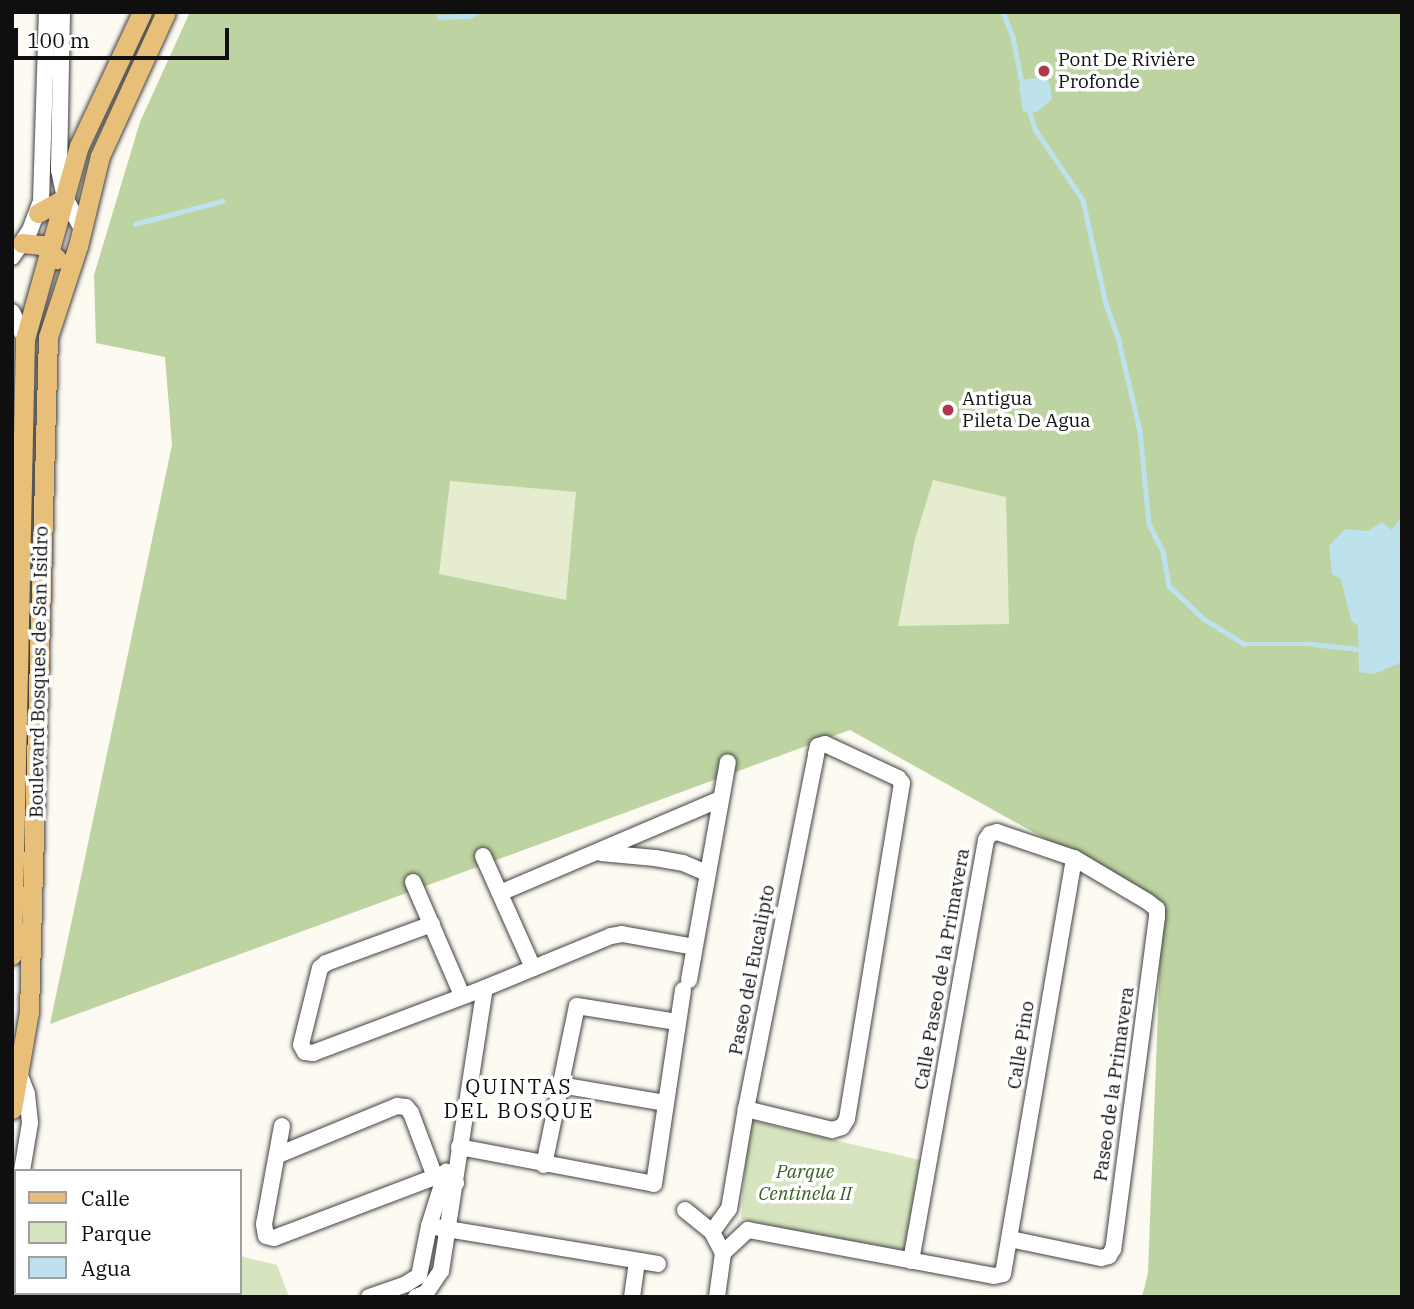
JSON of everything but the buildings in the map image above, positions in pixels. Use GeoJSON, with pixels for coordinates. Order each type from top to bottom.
{"type":"FeatureCollection","features":[{"type":"Feature","properties":{"kind":"main road","name":"Boulevard Bosques de San Isidro"},"geometry":{"type":"LineString","coordinates":[[12,955],[21,342],[51,252],[79,146],[142,12]]}},
{"type":"Feature","properties":{"kind":"main road","name":"Boulevard Bosques de San Isidro"},"geometry":{"type":"LineString","coordinates":[[12,1109],[29,1012],[36,847],[48,337],[82,229],[102,150],[166,12]]}},
{"type":"Feature","properties":{"kind":"main road"},"geometry":{"type":"LineString","coordinates":[[38,213],[65,198]]}},
{"type":"Feature","properties":{"kind":"main road"},"geometry":{"type":"LineString","coordinates":[[17,250],[42,245],[69,274]]}},
{"type":"Feature","properties":{"kind":"street"},"geometry":{"type":"LineString","coordinates":[[17,250],[38,213],[43,175],[47,12]]}},
{"type":"Feature","properties":{"kind":"street"},"geometry":{"type":"LineString","coordinates":[[62,12],[59,170],[65,198],[82,229]]}},
{"type":"Feature","properties":{"kind":"street"},"geometry":{"type":"LineString","coordinates":[[12,312],[21,342]]}},
{"type":"Feature","properties":{"kind":"street","name":"Paseo del Eucalipto"},"geometry":{"type":"LineString","coordinates":[[729,1209],[746,1109],[816,754],[818,746],[825,744],[898,778],[902,783],[847,1119],[842,1127],[832,1130],[746,1109]]}},
{"type":"Feature","properties":{"kind":"street"},"geometry":{"type":"LineString","coordinates":[[458,1153],[654,1184],[677,1022],[694,947],[728,762]]}},
{"type":"Feature","properties":{"kind":"street"},"geometry":{"type":"LineString","coordinates":[[500,892],[720,799]]}},
{"type":"Feature","properties":{"kind":"street","name":"Calle Paseo de la Primavera"},"geometry":{"type":"LineString","coordinates":[[911,1261],[986,840],[990,834],[997,832],[1074,858],[1148,902],[1157,909],[1157,917]]}},
{"type":"Feature","properties":{"kind":"street"},"geometry":{"type":"LineString","coordinates":[[598,852],[665,859],[708,873]]}},
{"type":"Feature","properties":{"kind":"street"},"geometry":{"type":"LineString","coordinates":[[484,856],[533,968]]}},
{"type":"Feature","properties":{"kind":"street","name":"Calle Pino"},"geometry":{"type":"LineString","coordinates":[[1010,1239],[1074,858]]}},
{"type":"Feature","properties":{"kind":"street"},"geometry":{"type":"LineString","coordinates":[[413,882],[462,995]]}},
{"type":"Feature","properties":{"kind":"street","name":"Paseo de la Primavera"},"geometry":{"type":"LineString","coordinates":[[1010,1239],[1101,1258],[1109,1256],[1157,917]]}},
{"type":"Feature","properties":{"kind":"street"},"geometry":{"type":"LineString","coordinates":[[432,924],[326,962],[320,968],[301,1045],[305,1052],[313,1053],[622,934],[694,947]]}},
{"type":"Feature","properties":{"kind":"street"},"geometry":{"type":"LineString","coordinates":[[414,1294],[422,1269],[429,1226],[448,1167],[458,1153],[485,988]]}},
{"type":"Feature","properties":{"kind":"street"},"geometry":{"type":"LineString","coordinates":[[544,1165],[577,1006],[677,1022]]}},
{"type":"Feature","properties":{"kind":"street","name":"Boulevard Bosques de San Isidro"},"geometry":{"type":"LineString","coordinates":[[19,1073],[27,1094],[30,1123],[22,1169]]}},
{"type":"Feature","properties":{"kind":"street"},"geometry":{"type":"LineString","coordinates":[[560,1084],[666,1103]]}},
{"type":"Feature","properties":{"kind":"street"},"geometry":{"type":"LineString","coordinates":[[278,1155],[397,1106],[406,1107],[411,1112],[445,1180],[450,1228],[441,1271],[426,1293],[369,1297]]}},
{"type":"Feature","properties":{"kind":"street"},"geometry":{"type":"LineString","coordinates":[[282,1126],[264,1224],[266,1236],[274,1238],[445,1180]]}},
{"type":"Feature","properties":{"kind":"street"},"geometry":{"type":"LineString","coordinates":[[712,1232],[729,1209],[748,1230],[994,1276],[1003,1274],[1010,1239]]}},
{"type":"Feature","properties":{"kind":"street"},"geometry":{"type":"LineString","coordinates":[[685,1210],[712,1232],[723,1253],[717,1297]]}},
{"type":"Feature","properties":{"kind":"street"},"geometry":{"type":"LineString","coordinates":[[429,1226],[659,1264]]}},
{"type":"Feature","properties":{"kind":"street"},"geometry":{"type":"LineString","coordinates":[[723,1253],[748,1230]]}},
{"type":"Feature","properties":{"kind":"street"},"geometry":{"type":"LineString","coordinates":[[632,1297],[637,1261]]}},
{"type":"Feature","properties":{"kind":"green space"},"geometry":{"type":"Polygon","coordinates":[[[190,12],[1402,12],[1402,1297],[1142,1297],[1148,1273],[1162,904],[850,730],[50,1024],[172,445],[165,357],[96,343],[94,275],[140,122],[190,12]]]}},
{"type":"Feature","properties":{"kind":"green space"},"geometry":{"type":"Polygon","coordinates":[[[933,480],[1006,497],[1009,624],[898,626],[915,539],[933,480]]]}},
{"type":"Feature","properties":{"kind":"green space"},"geometry":{"type":"Polygon","coordinates":[[[450,481],[576,492],[566,600],[439,574],[450,481]]]}},
{"type":"Feature","properties":{"kind":"green space","name":"Parque Centinela II"},"geometry":{"type":"Polygon","coordinates":[[[749,1120],[924,1161],[907,1254],[741,1219],[749,1120]]]}},
{"type":"Feature","properties":{"kind":"green space"},"geometry":{"type":"Polygon","coordinates":[[[242,1256],[277,1265],[289,1297],[208,1297],[242,1295],[242,1256]]]}},
{"type":"Feature","properties":{"kind":"water"},"geometry":{"type":"Polygon","coordinates":[[[1046,79],[1050,84],[1052,99],[1037,112],[1023,112],[1019,87],[1023,80],[1046,79]]]}},
{"type":"Feature","properties":{"kind":"water"},"geometry":{"type":"Polygon","coordinates":[[[1402,516],[1402,662],[1374,674],[1359,672],[1358,626],[1351,620],[1341,579],[1332,574],[1329,546],[1345,529],[1368,531],[1382,522],[1392,530],[1402,516]]]}},
{"type":"Feature","properties":{"kind":"waterway"},"geometry":{"type":"LineString","coordinates":[[439,17],[469,16],[476,12]]}},
{"type":"Feature","properties":{"kind":"waterway"},"geometry":{"type":"LineString","coordinates":[[1003,12],[1013,37],[1023,88]]}},
{"type":"Feature","properties":{"kind":"waterway"},"geometry":{"type":"LineString","coordinates":[[1029,109],[1035,129],[1083,200],[1106,304],[1118,337],[1140,431],[1149,524],[1163,551],[1169,586],[1204,619],[1244,644],[1312,644],[1358,649]]}},
{"type":"Feature","properties":{"kind":"waterway"},"geometry":{"type":"LineString","coordinates":[[135,224],[222,201]]}},
{"type":"Feature","properties":{"kind":"place","name":"Pont De Rivière Profonde"},"geometry":{"type":"Point","coordinates":[1044,71]}},
{"type":"Feature","properties":{"kind":"place","name":"Antigua Pileta De Agua"},"geometry":{"type":"Point","coordinates":[948,410]}},
{"type":"Feature","properties":{"kind":"district","name":"QUINTAS DEL BOSQUE"},"geometry":{"type":"Point","coordinates":[519,1098]}}]}
